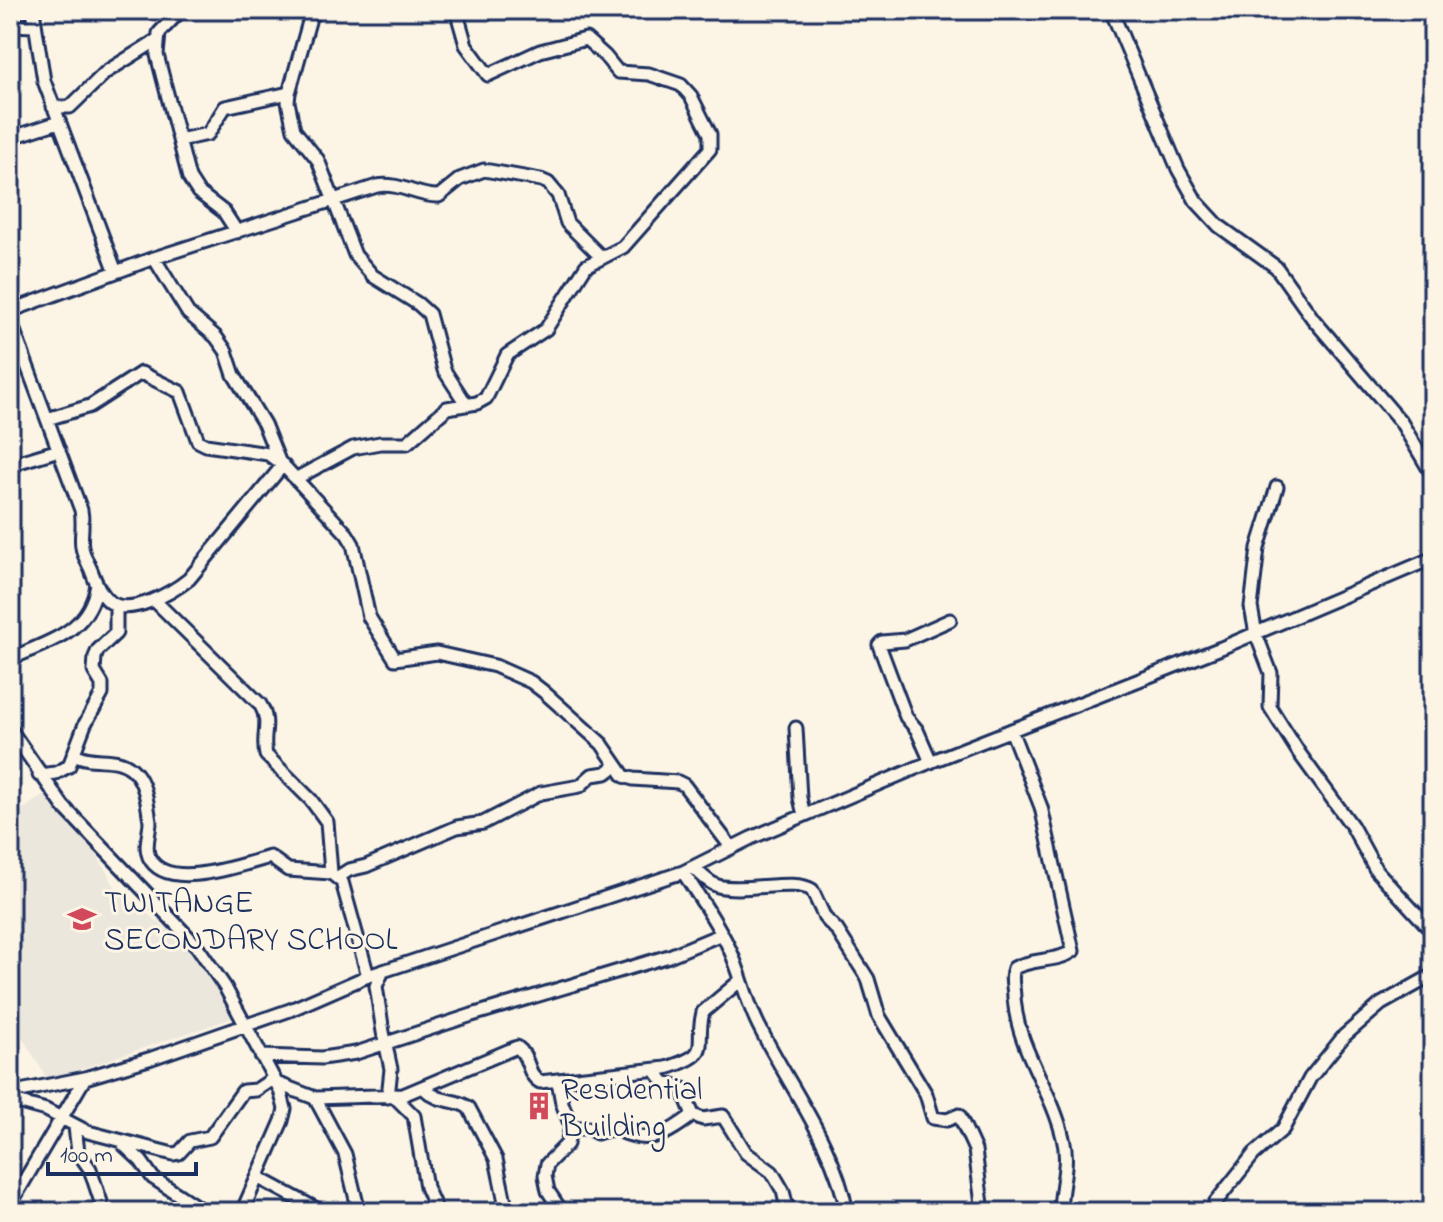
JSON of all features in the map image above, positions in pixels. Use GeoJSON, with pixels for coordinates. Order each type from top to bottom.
{"type":"FeatureCollection","features":[{"type":"Feature","properties":{"kind":"street"},"geometry":{"type":"LineString","coordinates":[[33,10],[41,73],[116,272]]}},
{"type":"Feature","properties":{"kind":"street"},"geometry":{"type":"LineString","coordinates":[[153,10],[169,10]]}},
{"type":"Feature","properties":{"kind":"street"},"geometry":{"type":"LineString","coordinates":[[181,10],[164,27],[157,40],[157,55],[191,184],[224,212],[237,232]]}},
{"type":"Feature","properties":{"kind":"street"},"geometry":{"type":"LineString","coordinates":[[317,10],[310,18],[289,93],[294,130],[318,160],[355,255],[367,270],[429,314],[444,370],[466,404]]}},
{"type":"Feature","properties":{"kind":"street"},"geometry":{"type":"LineString","coordinates":[[295,479],[353,448],[405,443],[443,410],[486,398],[507,355],[546,329],[583,270],[623,247],[710,149],[710,134],[691,96],[681,85],[649,74],[618,72],[586,39],[540,51],[488,75],[466,45],[456,10]]}},
{"type":"Feature","properties":{"kind":"street"},"geometry":{"type":"LineString","coordinates":[[1111,10],[1178,169],[1196,201],[1219,226],[1276,267],[1313,319],[1401,422],[1433,476]]}},
{"type":"Feature","properties":{"kind":"street"},"geometry":{"type":"LineString","coordinates":[[10,25],[34,26]]}},
{"type":"Feature","properties":{"kind":"street"},"geometry":{"type":"LineString","coordinates":[[53,107],[70,107],[106,72],[157,40]]}},
{"type":"Feature","properties":{"kind":"street"},"geometry":{"type":"LineString","coordinates":[[179,140],[208,134],[225,107],[289,93]]}},
{"type":"Feature","properties":{"kind":"street"},"geometry":{"type":"LineString","coordinates":[[10,138],[59,122]]}},
{"type":"Feature","properties":{"kind":"street"},"geometry":{"type":"LineString","coordinates":[[10,311],[154,258],[389,184],[425,196],[439,196],[460,179],[484,170],[535,178],[553,188],[567,223],[602,258]]}},
{"type":"Feature","properties":{"kind":"street"},"geometry":{"type":"LineString","coordinates":[[154,258],[188,313],[216,337],[226,351],[234,375],[264,424],[281,464]]}},
{"type":"Feature","properties":{"kind":"street"},"geometry":{"type":"LineString","coordinates":[[10,320],[17,347],[81,510],[84,531],[82,547],[97,584],[107,600],[116,605],[154,600],[170,594],[189,579],[281,464]]}},
{"type":"Feature","properties":{"kind":"street"},"geometry":{"type":"LineString","coordinates":[[10,364],[17,347]]}},
{"type":"Feature","properties":{"kind":"street"},"geometry":{"type":"LineString","coordinates":[[47,419],[90,406],[145,372],[183,395],[198,441],[206,445],[263,452],[281,464],[351,539],[369,617],[393,657],[401,659],[437,653],[455,656],[495,666],[531,682],[596,739],[624,776],[681,783],[731,847]]}},
{"type":"Feature","properties":{"kind":"street"},"geometry":{"type":"LineString","coordinates":[[10,478],[16,464],[59,450]]}},
{"type":"Feature","properties":{"kind":"street"},"geometry":{"type":"LineString","coordinates":[[1277,487],[1254,570],[1251,607],[1256,634],[1269,662],[1270,707],[1352,826],[1376,870],[1433,932]]}},
{"type":"Feature","properties":{"kind":"street"},"geometry":{"type":"LineString","coordinates":[[10,1093],[85,1078],[245,1026],[368,976],[688,869],[804,815],[1256,634],[1433,558]]}},
{"type":"Feature","properties":{"kind":"street"},"geometry":{"type":"LineString","coordinates":[[10,659],[68,632],[79,623],[90,610],[97,584]]}},
{"type":"Feature","properties":{"kind":"street"},"geometry":{"type":"LineString","coordinates":[[154,600],[260,704],[267,719],[266,755],[311,800],[327,822],[335,875],[345,889],[368,976]]}},
{"type":"Feature","properties":{"kind":"street"},"geometry":{"type":"LineString","coordinates":[[39,775],[69,766],[75,754],[85,724],[102,694],[102,684],[94,671],[95,657],[116,633],[116,605]]}},
{"type":"Feature","properties":{"kind":"street"},"geometry":{"type":"LineString","coordinates":[[931,762],[917,730],[906,717],[879,645],[911,638],[950,620]]}},
{"type":"Feature","properties":{"kind":"street"},"geometry":{"type":"LineString","coordinates":[[796,728],[798,781],[804,815]]}},
{"type":"Feature","properties":{"kind":"street"},"geometry":{"type":"LineString","coordinates":[[10,729],[39,775],[84,829],[197,946],[225,987],[275,1080],[285,1109],[259,1178],[242,1212]]}},
{"type":"Feature","properties":{"kind":"street"},"geometry":{"type":"LineString","coordinates":[[1011,730],[1038,797],[1073,951],[1058,957],[1028,961],[1014,968],[1011,977],[1017,1026],[1052,1101],[1064,1138],[1066,1167],[1060,1212]]}},
{"type":"Feature","properties":{"kind":"street"},"geometry":{"type":"LineString","coordinates":[[75,754],[85,760],[103,758],[122,763],[132,769],[145,792],[150,823],[147,847],[150,859],[160,869],[176,874],[207,874],[270,857],[288,870],[335,875],[366,866],[457,827],[483,823],[541,793],[580,786],[592,775],[606,773],[615,766]]}},
{"type":"Feature","properties":{"kind":"street"},"geometry":{"type":"LineString","coordinates":[[688,869],[722,934],[760,1030],[826,1145],[847,1212]]}},
{"type":"Feature","properties":{"kind":"street"},"geometry":{"type":"LineString","coordinates":[[688,869],[719,886],[752,889],[798,884],[812,890],[825,918],[837,930],[868,979],[879,1016],[926,1094],[933,1118],[947,1120],[959,1115],[975,1150],[983,1212]]}},
{"type":"Feature","properties":{"kind":"street"},"geometry":{"type":"LineString","coordinates":[[261,1056],[341,1057],[669,956],[722,934]]}},
{"type":"Feature","properties":{"kind":"street"},"geometry":{"type":"LineString","coordinates":[[383,971],[376,986],[392,1074],[391,1097]]}},
{"type":"Feature","properties":{"kind":"street"},"geometry":{"type":"LineString","coordinates":[[1213,1212],[1215,1203],[1254,1154],[1283,1129],[1310,1078],[1344,1036],[1381,1004],[1433,975]]}},
{"type":"Feature","properties":{"kind":"street"},"geometry":{"type":"LineString","coordinates":[[275,1080],[315,1098],[391,1097],[424,1088],[517,1047],[524,1053],[531,1075],[536,1080],[558,1081],[655,1070],[683,1063],[697,1053],[701,1047],[703,1012],[741,980]]}},
{"type":"Feature","properties":{"kind":"street"},"geometry":{"type":"LineString","coordinates":[[655,1070],[664,1082],[682,1088],[693,1115],[703,1119],[723,1116],[746,1153],[765,1166],[776,1179],[783,1191],[788,1212]]}},
{"type":"Feature","properties":{"kind":"street"},"geometry":{"type":"LineString","coordinates":[[10,1205],[85,1078]]}},
{"type":"Feature","properties":{"kind":"street"},"geometry":{"type":"LineString","coordinates":[[10,1100],[46,1110],[75,1127],[120,1142],[176,1154],[190,1141],[210,1137],[244,1090],[256,1090],[275,1080]]}},
{"type":"Feature","properties":{"kind":"street"},"geometry":{"type":"LineString","coordinates":[[558,1081],[571,1128],[567,1144],[547,1164],[545,1176],[548,1191],[562,1212]]}},
{"type":"Feature","properties":{"kind":"street"},"geometry":{"type":"LineString","coordinates":[[424,1088],[438,1100],[465,1104],[469,1108],[496,1159],[507,1212]]}},
{"type":"Feature","properties":{"kind":"street"},"geometry":{"type":"LineString","coordinates":[[391,1097],[414,1116],[426,1187],[437,1212]]}},
{"type":"Feature","properties":{"kind":"street"},"geometry":{"type":"LineString","coordinates":[[315,1098],[345,1154],[359,1212]]}},
{"type":"Feature","properties":{"kind":"street"},"geometry":{"type":"LineString","coordinates":[[571,1128],[588,1128],[597,1133],[616,1129],[631,1136],[658,1137],[693,1115]]}},
{"type":"Feature","properties":{"kind":"street"},"geometry":{"type":"LineString","coordinates":[[75,1127],[78,1152],[90,1169],[101,1202]]}},
{"type":"Feature","properties":{"kind":"street"},"geometry":{"type":"LineString","coordinates":[[120,1142],[144,1164],[153,1178],[205,1212]]}},
{"type":"Feature","properties":{"kind":"street"},"geometry":{"type":"LineString","coordinates":[[259,1178],[322,1212]]}},
{"type":"Feature","properties":{"kind":"shaded area","name":"TWITANGE SECONDARY SCHOOL"},"geometry":{"type":"Polygon","coordinates":[[[45,794],[94,850],[117,890],[191,948],[233,1018],[48,1080],[10,1017],[10,818],[45,794]]]}},
{"type":"Feature","properties":{"kind":"place","name":"TWITANGE SECONDARY SCHOOL"},"geometry":{"type":"Point","coordinates":[82,919]}},
{"type":"Feature","properties":{"kind":"place","name":"Residential Building"},"geometry":{"type":"Point","coordinates":[539,1106]}}]}
